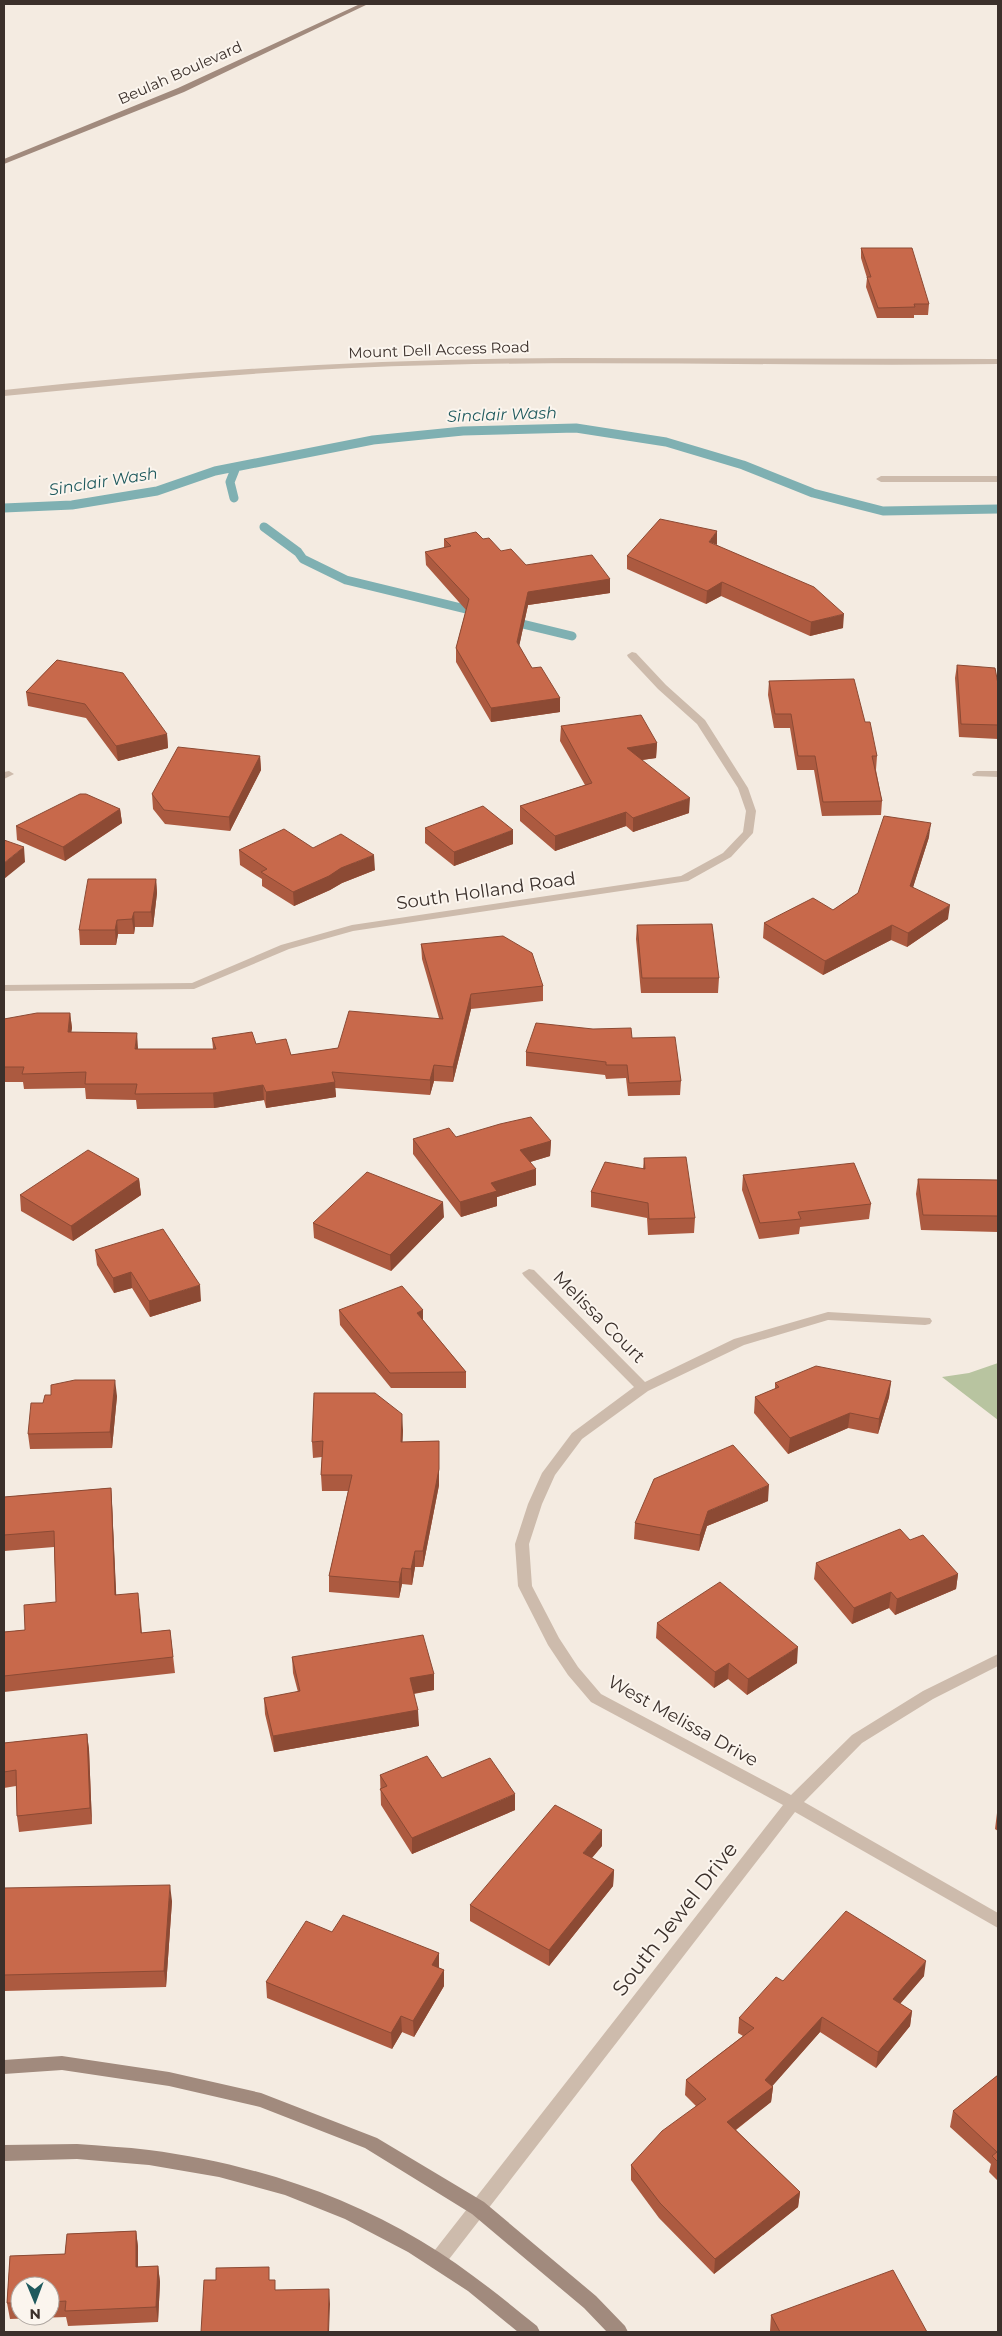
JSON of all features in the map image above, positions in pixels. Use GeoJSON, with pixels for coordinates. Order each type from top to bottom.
{"type":"FeatureCollection","features":[{"type":"Feature","properties":{"kind":"main road","name":"Beulah Boulevard"},"geometry":{"type":"LineString","coordinates":[[4,162],[181,90],[365,4]]}},
{"type":"Feature","properties":{"kind":"main road"},"geometry":{"type":"LineString","coordinates":[[4,2067],[62,2063],[169,2079],[261,2100],[371,2144],[478,2208],[590,2302],[620,2332]]}},
{"type":"Feature","properties":{"kind":"main road"},"geometry":{"type":"LineString","coordinates":[[4,2153],[92,2153],[160,2158],[240,2173],[318,2198],[412,2244],[497,2302],[531,2332]]}},
{"type":"Feature","properties":{"kind":"street","name":"Mount Dell Access Road"},"geometry":{"type":"LineString","coordinates":[[4,393],[247,370],[429,362],[693,360],[998,362]]}},
{"type":"Feature","properties":{"kind":"street"},"geometry":{"type":"LineString","coordinates":[[881,479],[998,479]]}},
{"type":"Feature","properties":{"kind":"street","name":"South Holland Road"},"geometry":{"type":"LineString","coordinates":[[4,988],[194,986],[285,947],[352,928],[684,879],[727,855],[748,833],[751,811],[743,788],[701,722],[662,687],[632,655]]}},
{"type":"Feature","properties":{"kind":"street"},"geometry":{"type":"LineString","coordinates":[[977,774],[998,774]]}},
{"type":"Feature","properties":{"kind":"street","name":"Melissa Court"},"geometry":{"type":"LineString","coordinates":[[529,1273],[643,1388]]}},
{"type":"Feature","properties":{"kind":"street","name":"West Melissa Drive"},"geometry":{"type":"LineString","coordinates":[[925,1320],[828,1316],[739,1342],[643,1388],[577,1436],[549,1473],[535,1504],[522,1544],[525,1586],[554,1641],[573,1671],[596,1698],[793,1803],[998,1921]]}},
{"type":"Feature","properties":{"kind":"street","name":"South Jewel Drive"},"geometry":{"type":"LineString","coordinates":[[437,2261],[793,1803],[857,1739],[928,1695],[998,1660]]}},
{"type":"Feature","properties":{"kind":"green space"},"geometry":{"type":"Polygon","coordinates":[[[998,1363],[998,1420],[942,1377],[969,1373],[998,1363]]]}},
{"type":"Feature","properties":{"kind":"building"},"geometry":{"type":"Polygon","coordinates":[[[861,248],[912,248],[929,304],[914,304],[915,307],[878,308],[867,277],[871,277],[861,248]]]}},
{"type":"Feature","properties":{"kind":"building"},"geometry":{"type":"Polygon","coordinates":[[[660,519],[717,531],[709,542],[814,587],[844,614],[811,622],[722,582],[707,591],[627,556],[660,519]]]}},
{"type":"Feature","properties":{"kind":"building"},"geometry":{"type":"Polygon","coordinates":[[[476,532],[483,539],[489,538],[501,551],[511,549],[526,565],[592,555],[610,579],[528,592],[517,642],[532,668],[541,667],[560,698],[491,708],[456,648],[469,599],[425,552],[451,546],[444,539],[476,532]]]}},
{"type":"Feature","properties":{"kind":"building"},"geometry":{"type":"Polygon","coordinates":[[[57,660],[123,673],[167,734],[116,746],[85,704],[26,692],[57,660]]]}},
{"type":"Feature","properties":{"kind":"building"},"geometry":{"type":"Polygon","coordinates":[[[957,665],[995,668],[998,684],[998,725],[961,724],[957,665]]]}},
{"type":"Feature","properties":{"kind":"building"},"geometry":{"type":"Polygon","coordinates":[[[854,679],[865,722],[870,722],[877,756],[872,756],[882,801],[823,802],[815,756],[798,756],[791,714],[775,714],[769,681],[854,679]]]}},
{"type":"Feature","properties":{"kind":"building"},"geometry":{"type":"Polygon","coordinates":[[[641,715],[657,743],[627,748],[690,798],[633,818],[626,812],[555,836],[520,806],[592,783],[561,726],[641,715]]]}},
{"type":"Feature","properties":{"kind":"building"},"geometry":{"type":"Polygon","coordinates":[[[178,747],[260,756],[229,817],[164,810],[152,794],[178,747]]]}},
{"type":"Feature","properties":{"kind":"building"},"geometry":{"type":"Polygon","coordinates":[[[80,794],[86,794],[120,809],[63,847],[16,826],[80,794]]]}},
{"type":"Feature","properties":{"kind":"building"},"geometry":{"type":"Polygon","coordinates":[[[483,806],[513,830],[454,852],[425,828],[483,806]]]}},
{"type":"Feature","properties":{"kind":"building"},"geometry":{"type":"Polygon","coordinates":[[[884,816],[931,823],[910,886],[950,905],[908,933],[892,925],[825,961],[764,923],[813,898],[833,910],[858,893],[884,816]]]}},
{"type":"Feature","properties":{"kind":"building"},"geometry":{"type":"Polygon","coordinates":[[[284,829],[313,848],[341,834],[374,855],[341,868],[329,876],[293,892],[261,872],[267,869],[239,850],[284,829]]]}},
{"type":"Feature","properties":{"kind":"building"},"geometry":{"type":"Polygon","coordinates":[[[4,840],[24,847],[4,863],[4,840]]]}},
{"type":"Feature","properties":{"kind":"building"},"geometry":{"type":"Polygon","coordinates":[[[88,879],[156,879],[151,912],[134,912],[132,919],[117,920],[115,930],[79,930],[88,879]]]}},
{"type":"Feature","properties":{"kind":"building"},"geometry":{"type":"Polygon","coordinates":[[[712,924],[719,978],[642,978],[637,925],[712,924]]]}},
{"type":"Feature","properties":{"kind":"building"},"geometry":{"type":"Polygon","coordinates":[[[503,936],[532,953],[543,986],[471,994],[453,1067],[434,1065],[430,1080],[332,1072],[335,1082],[266,1092],[263,1085],[213,1093],[135,1094],[137,1084],[85,1084],[86,1072],[22,1074],[24,1067],[4,1067],[4,1019],[37,1013],[70,1013],[68,1032],[137,1033],[135,1049],[216,1049],[212,1038],[252,1032],[256,1044],[286,1039],[291,1055],[338,1048],[349,1011],[443,1019],[421,944],[503,936]]]}},
{"type":"Feature","properties":{"kind":"building"},"geometry":{"type":"Polygon","coordinates":[[[536,1023],[593,1029],[631,1028],[632,1038],[675,1037],[681,1081],[629,1083],[627,1065],[606,1065],[606,1062],[526,1052],[536,1023]]]}},
{"type":"Feature","properties":{"kind":"building"},"geometry":{"type":"Polygon","coordinates":[[[531,1117],[551,1141],[520,1150],[536,1169],[491,1183],[497,1191],[460,1202],[413,1139],[449,1128],[456,1137],[531,1117]]]}},
{"type":"Feature","properties":{"kind":"building"},"geometry":{"type":"Polygon","coordinates":[[[88,1150],[139,1179],[71,1226],[20,1195],[88,1150]]]}},
{"type":"Feature","properties":{"kind":"building"},"geometry":{"type":"Polygon","coordinates":[[[686,1157],[695,1218],[649,1219],[648,1203],[591,1192],[605,1162],[645,1169],[644,1158],[686,1157]]]}},
{"type":"Feature","properties":{"kind":"building"},"geometry":{"type":"Polygon","coordinates":[[[854,1163],[871,1204],[798,1212],[801,1219],[760,1223],[743,1175],[854,1163]]]}},
{"type":"Feature","properties":{"kind":"building"},"geometry":{"type":"Polygon","coordinates":[[[367,1172],[443,1202],[390,1255],[313,1223],[367,1172]]]}},
{"type":"Feature","properties":{"kind":"building"},"geometry":{"type":"Polygon","coordinates":[[[918,1179],[998,1180],[998,1216],[923,1215],[918,1179]]]}},
{"type":"Feature","properties":{"kind":"building"},"geometry":{"type":"Polygon","coordinates":[[[163,1229],[200,1285],[149,1301],[131,1272],[113,1278],[95,1250],[163,1229]]]}},
{"type":"Feature","properties":{"kind":"building"},"geometry":{"type":"Polygon","coordinates":[[[402,1286],[423,1310],[417,1313],[466,1372],[390,1373],[339,1310],[402,1286]]]}},
{"type":"Feature","properties":{"kind":"building"},"geometry":{"type":"Polygon","coordinates":[[[816,1366],[891,1381],[879,1419],[850,1413],[790,1438],[755,1397],[779,1387],[775,1383],[816,1366]]]}},
{"type":"Feature","properties":{"kind":"building"},"geometry":{"type":"Polygon","coordinates":[[[75,1380],[115,1380],[110,1432],[28,1434],[31,1403],[43,1403],[45,1395],[51,1395],[51,1385],[75,1380]]]}},
{"type":"Feature","properties":{"kind":"building"},"geometry":{"type":"Polygon","coordinates":[[[314,1393],[375,1393],[402,1414],[401,1442],[439,1441],[439,1469],[423,1551],[415,1551],[411,1569],[402,1568],[399,1582],[329,1576],[352,1475],[321,1475],[323,1441],[312,1442],[314,1393]]]}},
{"type":"Feature","properties":{"kind":"building"},"geometry":{"type":"Polygon","coordinates":[[[733,1445],[769,1485],[708,1511],[700,1535],[635,1523],[654,1479],[733,1445]]]}},
{"type":"Feature","properties":{"kind":"building"},"geometry":{"type":"Polygon","coordinates":[[[111,1488],[115,1595],[138,1593],[141,1633],[170,1630],[173,1657],[4,1676],[4,1632],[25,1630],[24,1605],[56,1602],[54,1531],[4,1535],[4,1497],[111,1488]]]}},
{"type":"Feature","properties":{"kind":"building"},"geometry":{"type":"Polygon","coordinates":[[[900,1529],[910,1540],[923,1535],[958,1574],[897,1599],[891,1592],[854,1608],[816,1563],[900,1529]]]}},
{"type":"Feature","properties":{"kind":"building"},"geometry":{"type":"Polygon","coordinates":[[[720,1582],[798,1647],[748,1679],[729,1663],[715,1672],[657,1623],[720,1582]]]}},
{"type":"Feature","properties":{"kind":"building"},"geometry":{"type":"Polygon","coordinates":[[[423,1635],[434,1674],[410,1678],[418,1710],[273,1736],[264,1698],[300,1691],[292,1657],[423,1635]]]}},
{"type":"Feature","properties":{"kind":"building"},"geometry":{"type":"Polygon","coordinates":[[[87,1734],[90,1808],[17,1816],[16,1770],[4,1772],[4,1743],[87,1734]]]}},
{"type":"Feature","properties":{"kind":"building"},"geometry":{"type":"Polygon","coordinates":[[[427,1756],[442,1778],[490,1758],[515,1794],[412,1838],[380,1789],[387,1786],[380,1775],[427,1756]]]}},
{"type":"Feature","properties":{"kind":"building"},"geometry":{"type":"Polygon","coordinates":[[[555,1805],[602,1830],[583,1853],[614,1870],[549,1950],[470,1905],[555,1805]]]}},
{"type":"Feature","properties":{"kind":"building"},"geometry":{"type":"Polygon","coordinates":[[[170,1885],[164,1971],[4,1975],[4,1888],[170,1885]]]}},
{"type":"Feature","properties":{"kind":"building"},"geometry":{"type":"Polygon","coordinates":[[[846,1911],[926,1961],[893,1999],[912,2011],[878,2052],[822,2017],[765,2080],[773,2087],[727,2122],[800,2192],[715,2259],[660,2203],[631,2165],[662,2131],[706,2099],[686,2080],[754,2028],[739,2018],[776,1977],[783,1981],[846,1911]]]}},
{"type":"Feature","properties":{"kind":"building"},"geometry":{"type":"Polygon","coordinates":[[[343,1915],[439,1953],[432,1965],[444,1970],[413,2021],[401,2016],[391,2033],[266,1982],[306,1921],[332,1932],[343,1915]]]}},
{"type":"Feature","properties":{"kind":"building"},"geometry":{"type":"Polygon","coordinates":[[[998,2075],[998,2162],[992,2156],[997,2152],[953,2111],[998,2075]]]}},
{"type":"Feature","properties":{"kind":"building"},"geometry":{"type":"Polygon","coordinates":[[[136,2231],[136,2267],[158,2266],[156,2307],[65,2311],[66,2301],[60,2301],[60,2276],[10,2276],[10,2303],[7,2303],[10,2256],[65,2254],[67,2234],[136,2231]]]}},
{"type":"Feature","properties":{"kind":"building"},"geometry":{"type":"Polygon","coordinates":[[[269,2267],[269,2280],[275,2280],[275,2290],[329,2289],[328,2332],[201,2332],[204,2280],[216,2280],[216,2268],[269,2267]]]}},
{"type":"Feature","properties":{"kind":"building"},"geometry":{"type":"Polygon","coordinates":[[[893,2270],[927,2332],[780,2332],[771,2315],[893,2270]]]}},
{"type":"Feature","properties":{"kind":"waterway","name":"Sinclair Wash"},"geometry":{"type":"LineString","coordinates":[[4,508],[72,505],[157,491],[215,471],[373,440],[463,431],[576,428],[666,442],[743,465],[813,493],[883,511],[998,509]]}},
{"type":"Feature","properties":{"kind":"waterway"},"geometry":{"type":"LineString","coordinates":[[234,498],[230,482],[236,467]]}},
{"type":"Feature","properties":{"kind":"waterway"},"geometry":{"type":"LineString","coordinates":[[264,527],[298,552],[303,559],[346,580],[478,612]]}},
{"type":"Feature","properties":{"kind":"waterway"},"geometry":{"type":"LineString","coordinates":[[510,621],[572,636]]}}]}
